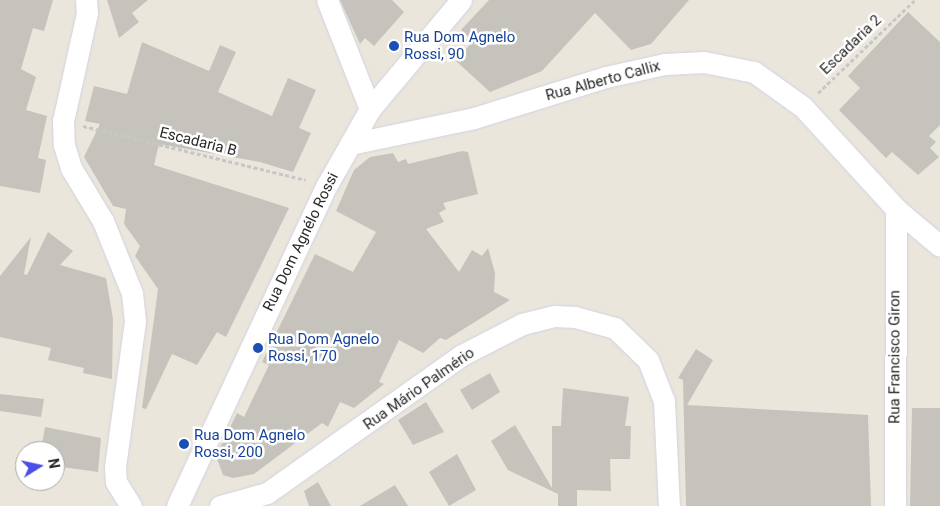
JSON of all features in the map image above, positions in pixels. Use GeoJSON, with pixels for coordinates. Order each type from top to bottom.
{"type":"FeatureCollection","features":[{"type":"Feature","properties":{"kind":"street"},"geometry":{"type":"LineString","coordinates":[[86,0],[88,13],[63,121],[64,145],[71,168],[103,221],[132,293],[135,321],[115,467],[116,482],[131,506]]}},
{"type":"Feature","properties":{"kind":"street"},"geometry":{"type":"LineString","coordinates":[[327,0],[370,109]]}},
{"type":"Feature","properties":{"kind":"street","name":"Rua Dom Agnélo Rossi"},"geometry":{"type":"LineString","coordinates":[[177,506],[328,185],[350,144],[370,109],[461,0]]}},
{"type":"Feature","properties":{"kind":"street","name":"Rua Alberto Callix"},"geometry":{"type":"LineString","coordinates":[[350,144],[474,118],[606,77],[665,64],[704,62],[754,72],[803,107],[896,209],[940,246]]}},
{"type":"Feature","properties":{"kind":"street","name":"Rua Francisco Giron"},"geometry":{"type":"LineString","coordinates":[[895,506],[896,209]]}},
{"type":"Feature","properties":{"kind":"street","name":"Rua Mário Palmério"},"geometry":{"type":"LineString","coordinates":[[220,506],[267,493],[462,355],[522,324],[555,316],[575,317],[615,328],[648,360],[664,401],[669,506]]}},
{"type":"Feature","properties":{"kind":"path","name":"Escadaria 2"},"geometry":{"type":"LineString","coordinates":[[803,107],[915,0]]}},
{"type":"Feature","properties":{"kind":"path","name":"Escadaria B"},"geometry":{"type":"LineString","coordinates":[[63,121],[328,185]]}},
{"type":"Feature","properties":{"kind":"building"},"geometry":{"type":"Polygon","coordinates":[[[0,0],[53,0],[44,31],[33,28],[21,69],[36,77],[26,110],[47,116],[38,158],[46,160],[40,193],[0,186],[0,0]]]}},
{"type":"Feature","properties":{"kind":"building"},"geometry":{"type":"Polygon","coordinates":[[[107,0],[148,0],[132,13],[139,22],[119,38],[107,0]]]}},
{"type":"Feature","properties":{"kind":"building"},"geometry":{"type":"Polygon","coordinates":[[[340,0],[392,0],[404,12],[374,46],[365,38],[360,44],[340,0]]]}},
{"type":"Feature","properties":{"kind":"building"},"geometry":{"type":"Polygon","coordinates":[[[489,0],[689,0],[651,44],[631,50],[595,13],[542,71],[490,92],[456,61],[473,41],[461,30],[489,0]]]}},
{"type":"Feature","properties":{"kind":"building"},"geometry":{"type":"Polygon","coordinates":[[[908,12],[940,42],[940,125],[929,136],[936,142],[930,148],[939,157],[918,175],[892,152],[886,158],[839,110],[860,88],[848,76],[908,12]]]}},
{"type":"Feature","properties":{"kind":"building"},"geometry":{"type":"Polygon","coordinates":[[[142,42],[209,71],[220,45],[236,52],[218,92],[272,116],[288,78],[316,90],[299,128],[311,133],[293,172],[260,162],[159,144],[154,165],[289,208],[226,337],[217,332],[197,365],[172,354],[146,409],[142,408],[158,289],[135,256],[140,246],[124,224],[126,209],[113,206],[84,157],[100,124],[85,121],[94,86],[127,94],[142,42]]]}},
{"type":"Feature","properties":{"kind":"building"},"geometry":{"type":"Polygon","coordinates":[[[462,151],[468,152],[478,194],[443,203],[446,209],[439,213],[444,222],[426,229],[459,272],[472,250],[482,256],[488,248],[495,273],[494,292],[510,300],[446,340],[440,338],[423,353],[399,340],[379,382],[384,384],[354,408],[340,402],[328,427],[322,423],[254,474],[233,478],[223,475],[216,456],[237,413],[244,417],[269,365],[262,362],[315,254],[353,272],[376,232],[336,211],[354,170],[370,157],[393,153],[398,162],[406,159],[408,164],[462,151]]]}},
{"type":"Feature","properties":{"kind":"building"},"geometry":{"type":"Polygon","coordinates":[[[48,232],[73,251],[60,265],[106,278],[113,319],[112,379],[83,373],[84,368],[48,360],[51,348],[0,337],[0,276],[31,237],[24,274],[27,275],[48,232]]]}},
{"type":"Feature","properties":{"kind":"building"},"geometry":{"type":"Polygon","coordinates":[[[696,349],[713,360],[687,405],[868,415],[871,506],[686,506],[683,380],[678,378],[696,349]]]}},
{"type":"Feature","properties":{"kind":"building"},"geometry":{"type":"Polygon","coordinates":[[[490,373],[500,392],[472,410],[460,390],[490,373]]]}},
{"type":"Feature","properties":{"kind":"building"},"geometry":{"type":"Polygon","coordinates":[[[563,388],[629,397],[625,426],[631,426],[630,459],[610,459],[611,491],[577,490],[577,506],[558,506],[558,494],[508,470],[491,441],[515,425],[552,488],[552,426],[561,426],[563,388]]]}},
{"type":"Feature","properties":{"kind":"building"},"geometry":{"type":"Polygon","coordinates":[[[0,394],[44,399],[41,417],[0,411],[0,394]]]}},
{"type":"Feature","properties":{"kind":"building"},"geometry":{"type":"Polygon","coordinates":[[[426,402],[444,432],[413,445],[398,420],[426,402]]]}},
{"type":"Feature","properties":{"kind":"building"},"geometry":{"type":"Polygon","coordinates":[[[912,408],[940,408],[940,506],[910,506],[912,408]]]}},
{"type":"Feature","properties":{"kind":"building"},"geometry":{"type":"Polygon","coordinates":[[[45,427],[101,438],[98,472],[65,467],[65,441],[43,441],[45,427]]]}},
{"type":"Feature","properties":{"kind":"building"},"geometry":{"type":"Polygon","coordinates":[[[457,454],[476,490],[449,506],[429,472],[457,454]]]}},
{"type":"Feature","properties":{"kind":"building"},"geometry":{"type":"Polygon","coordinates":[[[318,482],[331,506],[309,506],[304,491],[318,482]]]}},
{"type":"Feature","properties":{"kind":"building"},"geometry":{"type":"Polygon","coordinates":[[[395,485],[408,506],[360,506],[395,485]]]}},
{"type":"Feature","properties":{"kind":"place","name":"Rua Dom Agnelo Rossi, 90"},"geometry":{"type":"Point","coordinates":[394,46]}},
{"type":"Feature","properties":{"kind":"place","name":"Rua Dom Agnelo Rossi, 170"},"geometry":{"type":"Point","coordinates":[258,348]}},
{"type":"Feature","properties":{"kind":"place","name":"Rua Dom Agnelo Rossi, 200"},"geometry":{"type":"Point","coordinates":[184,444]}}]}
